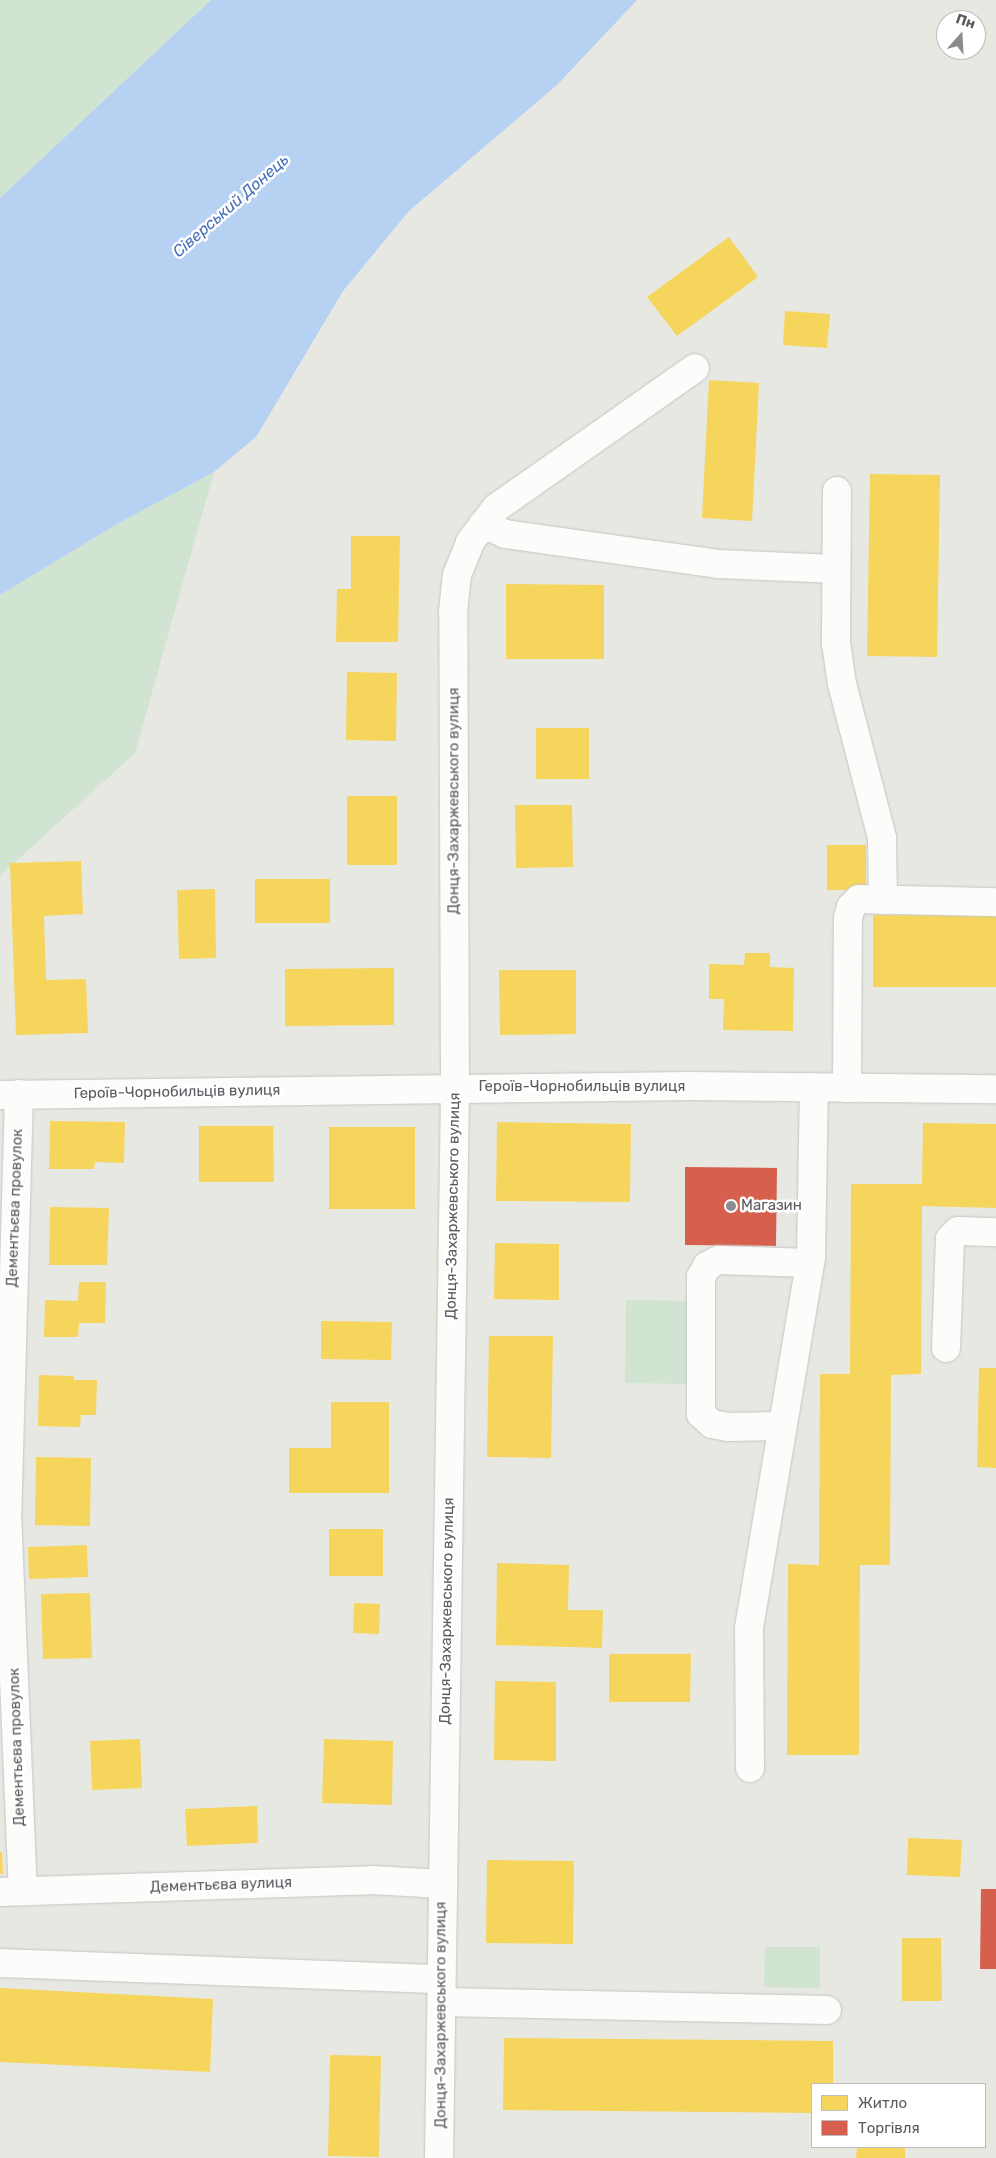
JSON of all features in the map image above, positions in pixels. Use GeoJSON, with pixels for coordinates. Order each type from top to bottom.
{"type":"FeatureCollection","features":[{"type":"Feature","properties":{"kind":"street","name":"Донця-Захаржевського вулиця"},"geometry":{"type":"LineString","coordinates":[[439,2158],[455,1088],[453,612],[457,575],[470,542],[496,508],[695,368]]}},
{"type":"Feature","properties":{"kind":"street"},"geometry":{"type":"LineString","coordinates":[[837,491],[836,643],[842,684],[882,838],[883,900]]}},
{"type":"Feature","properties":{"kind":"street"},"geometry":{"type":"LineString","coordinates":[[483,524],[505,534],[718,564],[836,569]]}},
{"type":"Feature","properties":{"kind":"street"},"geometry":{"type":"LineString","coordinates":[[847,1088],[848,918],[851,907],[859,899],[996,902]]}},
{"type":"Feature","properties":{"kind":"street"},"geometry":{"type":"LineString","coordinates":[[750,1768],[748,1628],[810,1263],[814,1087]]}},
{"type":"Feature","properties":{"kind":"street","name":"Героїв-Чорнобильців вулиця"},"geometry":{"type":"LineString","coordinates":[[9,1095],[455,1088],[814,1087],[996,1089]]}},
{"type":"Feature","properties":{"kind":"street","name":"Дементьєва провулок"},"geometry":{"type":"LineString","coordinates":[[9,1095],[7,1512],[12,1891]]}},
{"type":"Feature","properties":{"kind":"street"},"geometry":{"type":"LineString","coordinates":[[946,1348],[950,1239],[958,1231],[996,1232]]}},
{"type":"Feature","properties":{"kind":"street"},"geometry":{"type":"LineString","coordinates":[[782,1426],[728,1427],[712,1424],[701,1414],[701,1277],[707,1266],[719,1260],[810,1263]]}},
{"type":"Feature","properties":{"kind":"street","name":"Дементьєва вулиця"},"geometry":{"type":"LineString","coordinates":[[12,1891],[372,1880],[442,1884]]}},
{"type":"Feature","properties":{"kind":"street"},"geometry":{"type":"LineString","coordinates":[[0,1963],[442,1991],[826,2010]]}},
{"type":"Feature","properties":{"kind":"green space"},"geometry":{"type":"Polygon","coordinates":[[[0,0],[211,0],[0,198],[0,0]]]}},
{"type":"Feature","properties":{"kind":"green space"},"geometry":{"type":"Polygon","coordinates":[[[214,472],[135,753],[0,876],[0,595],[117,524],[214,472]]]}},
{"type":"Feature","properties":{"kind":"green space"},"geometry":{"type":"Polygon","coordinates":[[[626,1300],[688,1301],[687,1384],[625,1383],[626,1300]]]}},
{"type":"Feature","properties":{"kind":"green space"},"geometry":{"type":"Polygon","coordinates":[[[765,1947],[820,1947],[820,1988],[764,1987],[765,1947]]]}},
{"type":"Feature","properties":{"kind":"water","name":"Сіверський Донець"},"geometry":{"type":"Polygon","coordinates":[[[211,0],[637,0],[557,85],[409,211],[343,291],[256,437],[214,472],[117,524],[0,595],[0,198],[211,0]]]}},
{"type":"Feature","properties":{"kind":"building: Житло"},"geometry":{"type":"Polygon","coordinates":[[[729,237],[758,277],[677,336],[647,297],[729,237]]]}},
{"type":"Feature","properties":{"kind":"building: Житло"},"geometry":{"type":"Polygon","coordinates":[[[785,311],[830,314],[827,348],[783,345],[785,311]]]}},
{"type":"Feature","properties":{"kind":"building: Житло"},"geometry":{"type":"Polygon","coordinates":[[[709,380],[759,383],[752,521],[702,518],[709,380]]]}},
{"type":"Feature","properties":{"kind":"building: Житло"},"geometry":{"type":"Polygon","coordinates":[[[870,474],[940,475],[937,657],[867,656],[870,474]]]}},
{"type":"Feature","properties":{"kind":"building: Житло"},"geometry":{"type":"Polygon","coordinates":[[[351,536],[400,536],[398,642],[336,642],[337,589],[351,589],[351,536]]]}},
{"type":"Feature","properties":{"kind":"building: Житло"},"geometry":{"type":"Polygon","coordinates":[[[506,584],[604,585],[604,659],[506,659],[506,584]]]}},
{"type":"Feature","properties":{"kind":"building: Житло"},"geometry":{"type":"Polygon","coordinates":[[[347,672],[397,673],[396,741],[346,740],[347,672]]]}},
{"type":"Feature","properties":{"kind":"building: Житло"},"geometry":{"type":"Polygon","coordinates":[[[536,728],[589,728],[589,779],[536,779],[536,728]]]}},
{"type":"Feature","properties":{"kind":"building: Житло"},"geometry":{"type":"Polygon","coordinates":[[[347,796],[397,796],[397,865],[347,865],[347,796]]]}},
{"type":"Feature","properties":{"kind":"building: Житло"},"geometry":{"type":"Polygon","coordinates":[[[515,805],[572,805],[573,867],[516,868],[515,805]]]}},
{"type":"Feature","properties":{"kind":"building: Житло"},"geometry":{"type":"Polygon","coordinates":[[[827,845],[866,845],[866,890],[827,890],[827,845]]]}},
{"type":"Feature","properties":{"kind":"building: Житло"},"geometry":{"type":"Polygon","coordinates":[[[81,861],[83,914],[44,916],[46,980],[86,979],[88,1033],[16,1035],[10,863],[81,861]]]}},
{"type":"Feature","properties":{"kind":"building: Житло"},"geometry":{"type":"Polygon","coordinates":[[[255,879],[330,879],[330,923],[255,923],[255,879]]]}},
{"type":"Feature","properties":{"kind":"building: Житло"},"geometry":{"type":"Polygon","coordinates":[[[215,889],[216,958],[179,959],[177,890],[215,889]]]}},
{"type":"Feature","properties":{"kind":"building: Житло"},"geometry":{"type":"Polygon","coordinates":[[[873,915],[996,916],[996,987],[873,987],[873,915]]]}},
{"type":"Feature","properties":{"kind":"building: Житло"},"geometry":{"type":"Polygon","coordinates":[[[745,953],[770,953],[770,967],[794,968],[793,1031],[723,1030],[724,999],[709,999],[709,964],[744,965],[745,953]]]}},
{"type":"Feature","properties":{"kind":"building: Житло"},"geometry":{"type":"Polygon","coordinates":[[[394,968],[394,1025],[285,1026],[285,969],[394,968]]]}},
{"type":"Feature","properties":{"kind":"building: Житло"},"geometry":{"type":"Polygon","coordinates":[[[499,970],[576,970],[576,1034],[500,1035],[499,970]]]}},
{"type":"Feature","properties":{"kind":"building: Житло"},"geometry":{"type":"Polygon","coordinates":[[[50,1121],[125,1122],[124,1163],[95,1162],[94,1169],[49,1169],[50,1121]]]}},
{"type":"Feature","properties":{"kind":"building: Житло"},"geometry":{"type":"Polygon","coordinates":[[[497,1122],[631,1124],[630,1202],[496,1201],[497,1122]]]}},
{"type":"Feature","properties":{"kind":"building: Житло"},"geometry":{"type":"Polygon","coordinates":[[[923,1123],[996,1124],[996,1208],[922,1206],[921,1374],[891,1375],[890,1565],[860,1565],[859,1755],[787,1755],[788,1564],[819,1565],[820,1374],[850,1374],[851,1184],[922,1184],[923,1123]]]}},
{"type":"Feature","properties":{"kind":"building: Житло"},"geometry":{"type":"Polygon","coordinates":[[[199,1126],[273,1126],[274,1182],[199,1182],[199,1126]]]}},
{"type":"Feature","properties":{"kind":"building: Житло"},"geometry":{"type":"Polygon","coordinates":[[[329,1127],[415,1127],[415,1209],[329,1209],[329,1127]]]}},
{"type":"Feature","properties":{"kind":"building: Житло"},"geometry":{"type":"Polygon","coordinates":[[[50,1207],[109,1208],[107,1265],[49,1265],[50,1207]]]}},
{"type":"Feature","properties":{"kind":"building: Житло"},"geometry":{"type":"Polygon","coordinates":[[[495,1243],[559,1244],[559,1300],[494,1299],[495,1243]]]}},
{"type":"Feature","properties":{"kind":"building: Житло"},"geometry":{"type":"Polygon","coordinates":[[[79,1282],[106,1282],[105,1323],[79,1323],[78,1337],[44,1337],[45,1300],[78,1301],[79,1282]]]}},
{"type":"Feature","properties":{"kind":"building: Житло"},"geometry":{"type":"Polygon","coordinates":[[[321,1321],[392,1322],[391,1360],[321,1359],[321,1321]]]}},
{"type":"Feature","properties":{"kind":"building: Житло"},"geometry":{"type":"Polygon","coordinates":[[[489,1336],[553,1336],[551,1458],[487,1457],[489,1336]]]}},
{"type":"Feature","properties":{"kind":"building: Житло"},"geometry":{"type":"Polygon","coordinates":[[[979,1368],[996,1368],[996,1468],[977,1467],[979,1368]]]}},
{"type":"Feature","properties":{"kind":"building: Житло"},"geometry":{"type":"Polygon","coordinates":[[[39,1375],[74,1376],[74,1380],[97,1380],[96,1415],[81,1415],[80,1427],[38,1426],[39,1375]]]}},
{"type":"Feature","properties":{"kind":"building: Житло"},"geometry":{"type":"Polygon","coordinates":[[[331,1402],[389,1402],[389,1493],[289,1493],[289,1448],[331,1448],[331,1402]]]}},
{"type":"Feature","properties":{"kind":"building: Житло"},"geometry":{"type":"Polygon","coordinates":[[[36,1457],[91,1458],[90,1526],[35,1525],[36,1457]]]}},
{"type":"Feature","properties":{"kind":"building: Житло"},"geometry":{"type":"Polygon","coordinates":[[[329,1529],[383,1529],[383,1576],[329,1576],[329,1529]]]}},
{"type":"Feature","properties":{"kind":"building: Житло"},"geometry":{"type":"Polygon","coordinates":[[[87,1545],[88,1577],[29,1579],[28,1547],[87,1545]]]}},
{"type":"Feature","properties":{"kind":"building: Житло"},"geometry":{"type":"Polygon","coordinates":[[[497,1563],[569,1565],[568,1610],[603,1610],[602,1648],[496,1645],[497,1563]]]}},
{"type":"Feature","properties":{"kind":"building: Житло"},"geometry":{"type":"Polygon","coordinates":[[[90,1593],[92,1658],[43,1659],[41,1594],[90,1593]]]}},
{"type":"Feature","properties":{"kind":"building: Житло"},"geometry":{"type":"Polygon","coordinates":[[[354,1603],[380,1604],[379,1634],[353,1633],[354,1603]]]}},
{"type":"Feature","properties":{"kind":"building: Житло"},"geometry":{"type":"Polygon","coordinates":[[[609,1654],[691,1654],[690,1702],[609,1702],[609,1654]]]}},
{"type":"Feature","properties":{"kind":"building: Житло"},"geometry":{"type":"Polygon","coordinates":[[[495,1681],[556,1682],[556,1761],[494,1760],[495,1681]]]}},
{"type":"Feature","properties":{"kind":"building: Житло"},"geometry":{"type":"Polygon","coordinates":[[[140,1739],[142,1788],[92,1790],[90,1741],[140,1739]]]}},
{"type":"Feature","properties":{"kind":"building: Житло"},"geometry":{"type":"Polygon","coordinates":[[[324,1739],[393,1741],[392,1805],[322,1803],[324,1739]]]}},
{"type":"Feature","properties":{"kind":"building: Житло"},"geometry":{"type":"Polygon","coordinates":[[[257,1806],[258,1843],[187,1846],[185,1809],[257,1806]]]}},
{"type":"Feature","properties":{"kind":"building: Житло"},"geometry":{"type":"Polygon","coordinates":[[[908,1838],[962,1840],[960,1877],[907,1875],[908,1838]]]}},
{"type":"Feature","properties":{"kind":"building: Житло"},"geometry":{"type":"Polygon","coordinates":[[[0,1852],[2,1852],[3,1874],[0,1874],[0,1852]]]}},
{"type":"Feature","properties":{"kind":"building: Житло"},"geometry":{"type":"Polygon","coordinates":[[[487,1860],[574,1861],[573,1944],[486,1943],[487,1860]]]}},
{"type":"Feature","properties":{"kind":"building: Житло"},"geometry":{"type":"Polygon","coordinates":[[[902,1938],[941,1938],[942,2001],[902,2001],[902,1938]]]}},
{"type":"Feature","properties":{"kind":"building: Житло"},"geometry":{"type":"Polygon","coordinates":[[[0,1988],[213,1999],[210,2072],[0,2062],[0,1988]]]}},
{"type":"Feature","properties":{"kind":"building: Житло"},"geometry":{"type":"Polygon","coordinates":[[[504,2038],[833,2041],[833,2083],[811,2083],[811,2113],[503,2110],[504,2038]]]}},
{"type":"Feature","properties":{"kind":"building: Житло"},"geometry":{"type":"Polygon","coordinates":[[[330,2055],[381,2056],[379,2157],[328,2156],[330,2055]]]}},
{"type":"Feature","properties":{"kind":"building: Житло"},"geometry":{"type":"Polygon","coordinates":[[[857,2148],[905,2148],[905,2158],[856,2158],[857,2148]]]}},
{"type":"Feature","properties":{"kind":"building: Торгівля","name":"Магазин"},"geometry":{"type":"Polygon","coordinates":[[[685,1167],[777,1168],[776,1246],[685,1245],[685,1167]]]}},
{"type":"Feature","properties":{"kind":"building: Торгівля"},"geometry":{"type":"Polygon","coordinates":[[[981,1889],[996,1889],[996,1969],[980,1969],[981,1889]]]}},
{"type":"Feature","properties":{"kind":"place","name":"Магазин"},"geometry":{"type":"Point","coordinates":[731,1206]}}]}
